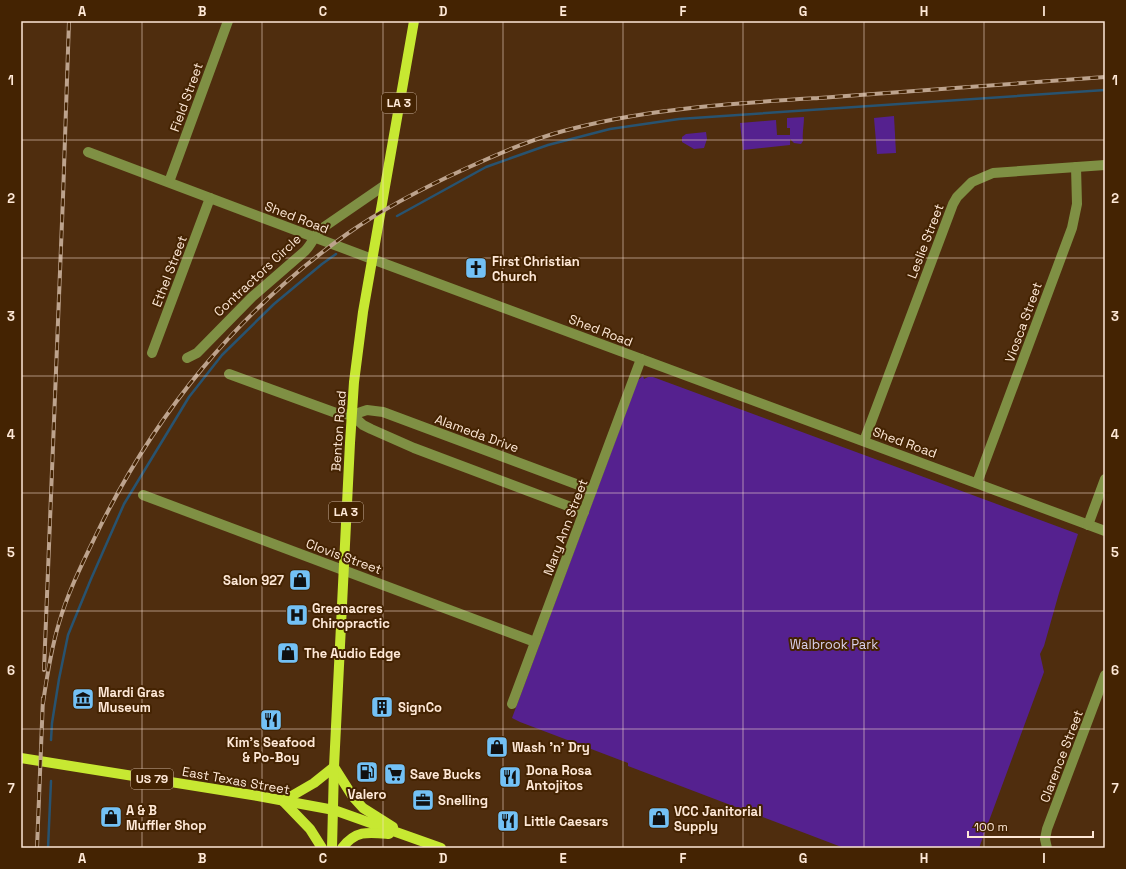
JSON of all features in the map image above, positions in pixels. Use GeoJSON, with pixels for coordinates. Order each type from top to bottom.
{"type":"FeatureCollection","features":[{"type":"Feature","properties":{"kind":"main road","name":"Benton Road"},"geometry":{"type":"LineString","coordinates":[[332,848],[334,767],[354,382],[372,259],[414,21]]}},
{"type":"Feature","properties":{"kind":"main road","name":"East Texas Street"},"geometry":{"type":"LineString","coordinates":[[21,758],[334,810],[441,848]]}},
{"type":"Feature","properties":{"kind":"main road"},"geometry":{"type":"LineString","coordinates":[[322,848],[310,829],[283,801],[314,783],[334,767],[353,797],[363,808],[408,836]]}},
{"type":"Feature","properties":{"kind":"main road"},"geometry":{"type":"LineString","coordinates":[[342,848],[351,837],[365,833],[408,836]]}},
{"type":"Feature","properties":{"kind":"street","name":"Field Street"},"geometry":{"type":"LineString","coordinates":[[169,182],[228,21]]}},
{"type":"Feature","properties":{"kind":"street","name":"Shed Road"},"geometry":{"type":"LineString","coordinates":[[88,152],[1105,531]]}},
{"type":"Feature","properties":{"kind":"street","name":"Leslie Street"},"geometry":{"type":"LineString","coordinates":[[864,441],[956,197],[972,182],[993,173],[1105,165]]}},
{"type":"Feature","properties":{"kind":"street","name":"Viosca Street"},"geometry":{"type":"LineString","coordinates":[[978,483],[1072,228],[1077,204],[1076,167]]}},
{"type":"Feature","properties":{"kind":"street","name":"Contractors Circle"},"geometry":{"type":"LineString","coordinates":[[187,358],[197,353],[255,294],[305,251],[311,244],[314,237],[327,225],[385,185]]}},
{"type":"Feature","properties":{"kind":"street","name":"Ethel Street"},"geometry":{"type":"LineString","coordinates":[[152,353],[210,198]]}},
{"type":"Feature","properties":{"kind":"street","name":"Mary Ann Street"},"geometry":{"type":"LineString","coordinates":[[512,704],[641,359]]}},
{"type":"Feature","properties":{"kind":"street","name":"Alameda Drive"},"geometry":{"type":"LineString","coordinates":[[229,374],[328,411],[352,415],[367,410],[384,412],[592,490]]}},
{"type":"Feature","properties":{"kind":"street","name":"Alameda Drive"},"geometry":{"type":"LineString","coordinates":[[352,415],[363,425],[414,448],[584,512]]}},
{"type":"Feature","properties":{"kind":"street"},"geometry":{"type":"LineString","coordinates":[[1088,525],[1105,479]]}},
{"type":"Feature","properties":{"kind":"street","name":"Clovis Street"},"geometry":{"type":"LineString","coordinates":[[142,495],[344,569],[535,642]]}},
{"type":"Feature","properties":{"kind":"street","name":"Clarence Street"},"geometry":{"type":"LineString","coordinates":[[1047,848],[1045,839],[1047,829],[1105,675]]}},
{"type":"Feature","properties":{"kind":"green space"},"geometry":{"type":"Polygon","coordinates":[[[894,116],[896,153],[877,154],[874,118],[894,116]]]}},
{"type":"Feature","properties":{"kind":"green space"},"geometry":{"type":"Polygon","coordinates":[[[804,117],[803,141],[801,144],[794,143],[790,139],[790,145],[743,150],[740,123],[776,120],[777,135],[790,135],[790,128],[787,128],[787,118],[804,117]]]}},
{"type":"Feature","properties":{"kind":"green space"},"geometry":{"type":"Polygon","coordinates":[[[706,132],[707,139],[704,148],[694,149],[682,142],[682,137],[686,134],[706,132]]]}},
{"type":"Feature","properties":{"kind":"green space","name":"Walbrook Park"},"geometry":{"type":"Polygon","coordinates":[[[643,376],[644,379],[653,377],[1078,534],[1044,646],[1040,654],[1044,672],[979,848],[844,848],[628,766],[628,763],[512,718],[638,380],[643,376]]]}},
{"type":"Feature","properties":{"kind":"waterway"},"geometry":{"type":"LineString","coordinates":[[397,216],[486,167],[548,145],[610,129],[679,119],[1105,90]]}},
{"type":"Feature","properties":{"kind":"waterway"},"geometry":{"type":"LineString","coordinates":[[51,740],[52,723],[59,679],[68,635],[124,504],[189,397],[222,355],[274,304],[336,254]]}},
{"type":"Feature","properties":{"kind":"waterway"},"geometry":{"type":"LineString","coordinates":[[48,848],[51,781]]}},
{"type":"Feature","properties":{"kind":"railway"},"geometry":{"type":"LineString","coordinates":[[44,670],[69,21]]}},
{"type":"Feature","properties":{"kind":"railway"},"geometry":{"type":"LineString","coordinates":[[43,703],[56,633],[67,600],[96,535],[144,448],[172,407],[202,368],[235,331],[307,264],[361,224],[420,190],[493,156],[547,136],[605,121],[665,111],[727,104],[1105,77]]}},
{"type":"Feature","properties":{"kind":"railway"},"geometry":{"type":"LineString","coordinates":[[37,848],[43,698]]}},
{"type":"Feature","properties":{"kind":"place","name":"First Christian Church"},"geometry":{"type":"Point","coordinates":[476,268]}},
{"type":"Feature","properties":{"kind":"place","name":"Salon 927"},"geometry":{"type":"Point","coordinates":[300,580]}},
{"type":"Feature","properties":{"kind":"place","name":"Greenacres Chiropractic"},"geometry":{"type":"Point","coordinates":[297,615]}},
{"type":"Feature","properties":{"kind":"place","name":"The Audio Edge"},"geometry":{"type":"Point","coordinates":[288,653]}},
{"type":"Feature","properties":{"kind":"place","name":"Mardi Gras Museum"},"geometry":{"type":"Point","coordinates":[83,699]}},
{"type":"Feature","properties":{"kind":"place","name":"SignCo"},"geometry":{"type":"Point","coordinates":[382,707]}},
{"type":"Feature","properties":{"kind":"place","name":"Kim's Seafood & Po-Boy"},"geometry":{"type":"Point","coordinates":[271,720]}},
{"type":"Feature","properties":{"kind":"place","name":"Wash 'n' Dry"},"geometry":{"type":"Point","coordinates":[497,747]}},
{"type":"Feature","properties":{"kind":"place","name":"Valero"},"geometry":{"type":"Point","coordinates":[367,772]}},
{"type":"Feature","properties":{"kind":"place","name":"Save Bucks"},"geometry":{"type":"Point","coordinates":[395,774]}},
{"type":"Feature","properties":{"kind":"place","name":"Dona Rosa Antojitos"},"geometry":{"type":"Point","coordinates":[510,777]}},
{"type":"Feature","properties":{"kind":"place","name":"Snelling"},"geometry":{"type":"Point","coordinates":[423,800]}},
{"type":"Feature","properties":{"kind":"place","name":"A & B Muffler Shop"},"geometry":{"type":"Point","coordinates":[111,817]}},
{"type":"Feature","properties":{"kind":"place","name":"VCC Janitorial Supply"},"geometry":{"type":"Point","coordinates":[659,818]}},
{"type":"Feature","properties":{"kind":"place","name":"Little Caesars"},"geometry":{"type":"Point","coordinates":[508,821]}}]}
